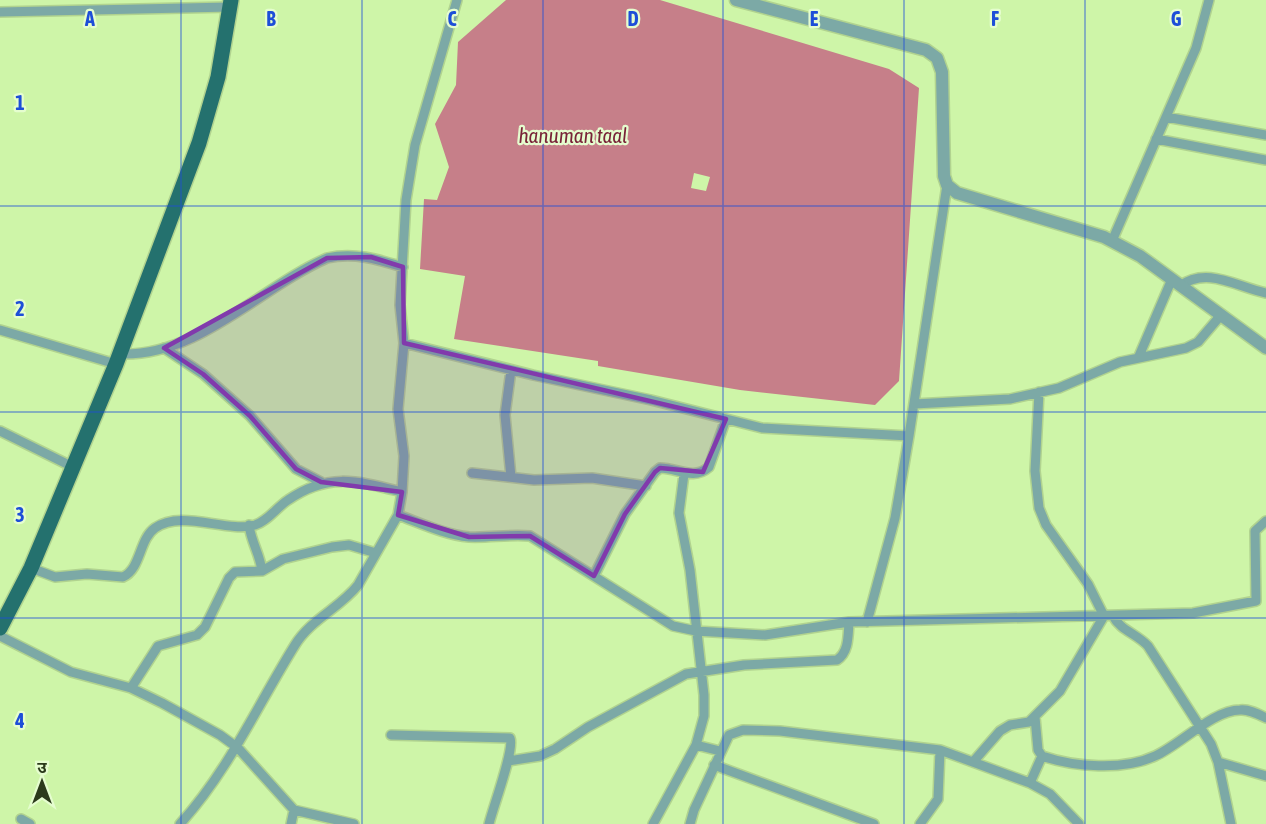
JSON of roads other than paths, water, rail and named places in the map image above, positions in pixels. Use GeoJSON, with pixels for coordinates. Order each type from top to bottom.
{"type":"FeatureCollection","features":[{"type":"Feature","properties":{"kind":"main road"},"geometry":{"type":"LineString","coordinates":[[0,628],[31,568],[71,466],[118,359],[199,143],[218,77],[231,4]]}},
{"type":"Feature","properties":{"kind":"street"},"geometry":{"type":"LineString","coordinates":[[180,824],[199,804],[238,748],[296,644],[321,616],[350,595],[398,515],[404,456],[398,409],[404,343],[400,305],[406,200],[415,146],[458,0]]}},
{"type":"Feature","properties":{"kind":"street"},"geometry":{"type":"LineString","coordinates":[[736,0],[756,3],[910,44],[926,50],[937,58],[942,72],[944,176],[947,185],[895,518],[867,621]]}},
{"type":"Feature","properties":{"kind":"street"},"geometry":{"type":"LineString","coordinates":[[1112,241],[1196,48],[1209,0]]}},
{"type":"Feature","properties":{"kind":"street"},"geometry":{"type":"LineString","coordinates":[[0,12],[231,4]]}},
{"type":"Feature","properties":{"kind":"street"},"geometry":{"type":"LineString","coordinates":[[1166,117],[1266,135]]}},
{"type":"Feature","properties":{"kind":"street"},"geometry":{"type":"LineString","coordinates":[[1156,139],[1266,160]]}},
{"type":"Feature","properties":{"kind":"street"},"geometry":{"type":"LineString","coordinates":[[947,185],[957,193],[1112,241],[1140,256],[1266,348]]}},
{"type":"Feature","properties":{"kind":"street"},"geometry":{"type":"LineString","coordinates":[[0,330],[118,359],[143,355],[164,348],[204,330],[327,258],[344,254],[370,257],[403,267]]}},
{"type":"Feature","properties":{"kind":"street"},"geometry":{"type":"LineString","coordinates":[[1174,281],[1209,276],[1266,293]]}},
{"type":"Feature","properties":{"kind":"street"},"geometry":{"type":"LineString","coordinates":[[1139,356],[1174,281]]}},
{"type":"Feature","properties":{"kind":"street"},"geometry":{"type":"LineString","coordinates":[[914,404],[1010,399],[1039,392],[1087,378],[1120,362],[1139,356],[1186,348],[1198,342],[1221,315]]}},
{"type":"Feature","properties":{"kind":"street"},"geometry":{"type":"LineString","coordinates":[[404,343],[762,428],[909,436]]}},
{"type":"Feature","properties":{"kind":"street"},"geometry":{"type":"LineString","coordinates":[[164,348],[202,374],[250,417],[296,469],[321,482],[354,482],[402,492]]}},
{"type":"Feature","properties":{"kind":"street"},"geometry":{"type":"LineString","coordinates":[[511,370],[505,415],[511,477]]}},
{"type":"Feature","properties":{"kind":"street"},"geometry":{"type":"LineString","coordinates":[[1039,392],[1035,471],[1039,508],[1046,525],[1108,616],[1121,627],[1139,636],[1148,646],[1201,728],[1218,762],[1231,824]]}},
{"type":"Feature","properties":{"kind":"street"},"geometry":{"type":"LineString","coordinates":[[594,576],[625,514],[660,468],[684,474],[697,474],[709,467],[726,419]]}},
{"type":"Feature","properties":{"kind":"street"},"geometry":{"type":"LineString","coordinates":[[0,431],[71,466]]}},
{"type":"Feature","properties":{"kind":"street"},"geometry":{"type":"LineString","coordinates":[[472,473],[534,480],[592,478],[646,486]]}},
{"type":"Feature","properties":{"kind":"street"},"geometry":{"type":"LineString","coordinates":[[653,824],[696,746],[704,716],[702,670],[690,570],[679,513],[684,474]]}},
{"type":"Feature","properties":{"kind":"street"},"geometry":{"type":"LineString","coordinates":[[31,568],[55,577],[87,574],[123,577],[131,571],[149,534],[162,524],[187,520],[249,525],[264,520],[286,501],[321,482]]}},
{"type":"Feature","properties":{"kind":"street"},"geometry":{"type":"LineString","coordinates":[[398,515],[435,529],[469,537],[507,534],[530,536],[673,626],[696,631],[765,634],[867,621],[1193,613],[1266,601]]}},
{"type":"Feature","properties":{"kind":"street"},"geometry":{"type":"LineString","coordinates":[[1256,601],[1255,531],[1266,521]]}},
{"type":"Feature","properties":{"kind":"street"},"geometry":{"type":"LineString","coordinates":[[249,525],[250,536],[261,558],[262,571]]}},
{"type":"Feature","properties":{"kind":"street"},"geometry":{"type":"LineString","coordinates":[[131,688],[158,646],[187,640],[205,627],[229,578],[235,572],[262,571],[283,558],[332,547],[348,545],[376,553]]}},
{"type":"Feature","properties":{"kind":"street"},"geometry":{"type":"LineString","coordinates":[[973,762],[1000,731],[1035,717],[1060,691],[1108,616]]}},
{"type":"Feature","properties":{"kind":"street"},"geometry":{"type":"LineString","coordinates":[[508,760],[548,752],[657,687],[702,670],[837,660],[843,656],[847,647],[849,622]]}},
{"type":"Feature","properties":{"kind":"street"},"geometry":{"type":"LineString","coordinates":[[0,636],[71,672],[131,688],[220,735],[238,748],[294,810],[354,824]]}},
{"type":"Feature","properties":{"kind":"street"},"geometry":{"type":"LineString","coordinates":[[1041,756],[1081,764],[1128,764],[1155,756],[1225,713],[1238,710],[1250,711],[1266,718]]}},
{"type":"Feature","properties":{"kind":"street"},"geometry":{"type":"LineString","coordinates":[[1030,783],[1041,756],[1038,750],[1035,717]]}},
{"type":"Feature","properties":{"kind":"street"},"geometry":{"type":"LineString","coordinates":[[690,824],[720,751],[729,735],[743,730],[829,735],[940,750],[1030,783],[1050,794],[1079,824]]}},
{"type":"Feature","properties":{"kind":"street"},"geometry":{"type":"LineString","coordinates":[[391,735],[504,736],[510,738],[513,744],[495,795],[489,824]]}},
{"type":"Feature","properties":{"kind":"street"},"geometry":{"type":"LineString","coordinates":[[696,746],[720,751]]}},
{"type":"Feature","properties":{"kind":"street"},"geometry":{"type":"LineString","coordinates":[[920,824],[938,799],[940,750]]}},
{"type":"Feature","properties":{"kind":"street"},"geometry":{"type":"LineString","coordinates":[[1218,762],[1266,776]]}},
{"type":"Feature","properties":{"kind":"street"},"geometry":{"type":"LineString","coordinates":[[714,765],[874,824]]}},
{"type":"Feature","properties":{"kind":"street"},"geometry":{"type":"LineString","coordinates":[[291,824],[294,810]]}},
{"type":"Feature","properties":{"kind":"water","name":"hanuman taal"},"geometry":{"type":"Polygon","coordinates":[[[506,0],[660,0],[889,69],[919,88],[899,381],[875,405],[740,390],[598,366],[598,361],[454,339],[465,276],[420,269],[424,199],[437,200],[449,167],[435,124],[456,85],[458,42],[506,0]],[[694,173],[691,188],[706,191],[710,177],[694,173]]]}}]}
